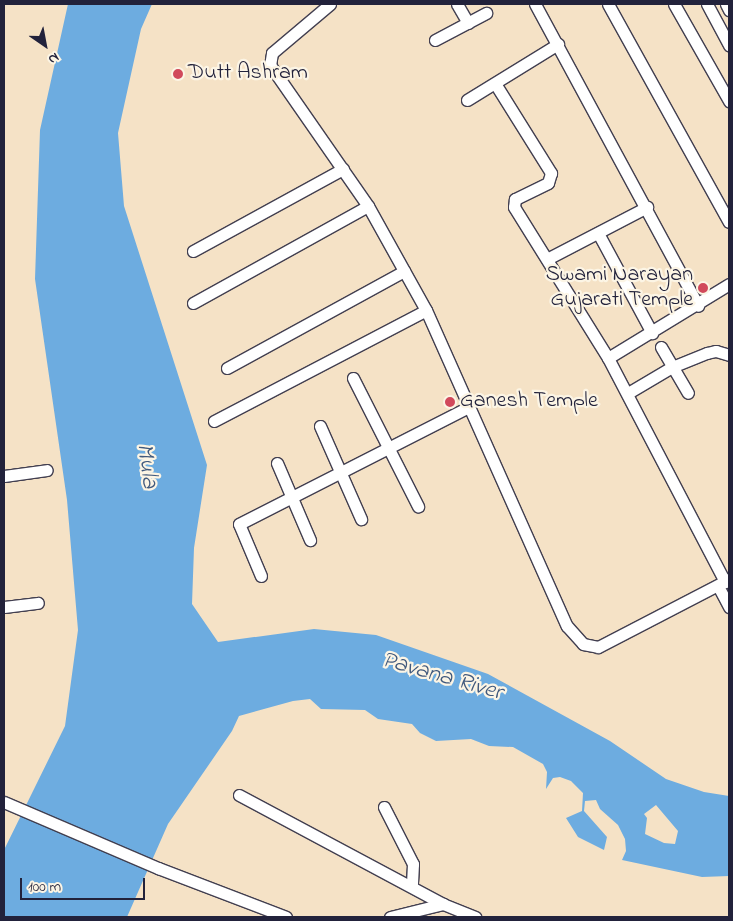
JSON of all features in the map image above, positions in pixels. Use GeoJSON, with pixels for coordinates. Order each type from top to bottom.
{"type":"FeatureCollection","features":[{"type":"Feature","properties":{"kind":"street"},"geometry":{"type":"LineString","coordinates":[[330,4],[269,58],[274,72],[368,206],[426,310],[567,626],[583,644],[598,647],[724,582]]}},
{"type":"Feature","properties":{"kind":"street"},"geometry":{"type":"LineString","coordinates":[[457,4],[468,23]]}},
{"type":"Feature","properties":{"kind":"street"},"geometry":{"type":"LineString","coordinates":[[534,4],[558,44],[647,207],[698,306]]}},
{"type":"Feature","properties":{"kind":"street"},"geometry":{"type":"LineString","coordinates":[[608,4],[729,222]]}},
{"type":"Feature","properties":{"kind":"street"},"geometry":{"type":"LineString","coordinates":[[674,4],[729,101]]}},
{"type":"Feature","properties":{"kind":"street"},"geometry":{"type":"LineString","coordinates":[[707,4],[729,45]]}},
{"type":"Feature","properties":{"kind":"street"},"geometry":{"type":"LineString","coordinates":[[726,4],[729,10]]}},
{"type":"Feature","properties":{"kind":"street"},"geometry":{"type":"LineString","coordinates":[[435,40],[486,13]]}},
{"type":"Feature","properties":{"kind":"street"},"geometry":{"type":"LineString","coordinates":[[467,100],[496,85],[558,44]]}},
{"type":"Feature","properties":{"kind":"street"},"geometry":{"type":"LineString","coordinates":[[496,85],[552,172],[548,183],[516,199],[513,204],[628,393],[724,582],[729,607]]}},
{"type":"Feature","properties":{"kind":"street"},"geometry":{"type":"LineString","coordinates":[[193,251],[343,169]]}},
{"type":"Feature","properties":{"kind":"street"},"geometry":{"type":"LineString","coordinates":[[193,303],[368,206]]}},
{"type":"Feature","properties":{"kind":"street"},"geometry":{"type":"LineString","coordinates":[[547,259],[647,207]]}},
{"type":"Feature","properties":{"kind":"street"},"geometry":{"type":"LineString","coordinates":[[598,233],[652,333]]}},
{"type":"Feature","properties":{"kind":"street"},"geometry":{"type":"LineString","coordinates":[[227,368],[404,271]]}},
{"type":"Feature","properties":{"kind":"street"},"geometry":{"type":"LineString","coordinates":[[608,358],[698,306],[729,284]]}},
{"type":"Feature","properties":{"kind":"street"},"geometry":{"type":"LineString","coordinates":[[214,421],[426,310]]}},
{"type":"Feature","properties":{"kind":"street"},"geometry":{"type":"LineString","coordinates":[[661,347],[688,393]]}},
{"type":"Feature","properties":{"kind":"street"},"geometry":{"type":"LineString","coordinates":[[628,393],[672,367],[707,353],[716,352],[729,355]]}},
{"type":"Feature","properties":{"kind":"street"},"geometry":{"type":"LineString","coordinates":[[353,378],[390,447],[418,506]]}},
{"type":"Feature","properties":{"kind":"street"},"geometry":{"type":"LineString","coordinates":[[262,576],[239,524],[469,407]]}},
{"type":"Feature","properties":{"kind":"street"},"geometry":{"type":"LineString","coordinates":[[320,426],[361,519]]}},
{"type":"Feature","properties":{"kind":"street"},"geometry":{"type":"LineString","coordinates":[[277,463],[310,540]]}},
{"type":"Feature","properties":{"kind":"street"},"geometry":{"type":"LineString","coordinates":[[4,476],[48,470]]}},
{"type":"Feature","properties":{"kind":"street"},"geometry":{"type":"LineString","coordinates":[[4,607],[38,603]]}},
{"type":"Feature","properties":{"kind":"street"},"geometry":{"type":"LineString","coordinates":[[240,796],[443,904],[475,917]]}},
{"type":"Feature","properties":{"kind":"street"},"geometry":{"type":"LineString","coordinates":[[4,802],[158,868],[286,917]]}},
{"type":"Feature","properties":{"kind":"street"},"geometry":{"type":"LineString","coordinates":[[384,807],[413,864],[412,886]]}},
{"type":"Feature","properties":{"kind":"street"},"geometry":{"type":"LineString","coordinates":[[390,917],[414,913],[443,904]]}},
{"type":"Feature","properties":{"kind":"water"},"geometry":{"type":"Polygon","coordinates":[[[68,4],[152,4],[141,29],[118,133],[124,206],[207,465],[194,548],[192,604],[218,642],[314,629],[376,635],[488,674],[610,741],[666,779],[704,792],[729,796],[729,876],[702,877],[622,860],[626,851],[625,839],[618,825],[600,809],[596,800],[585,801],[584,811],[607,837],[604,850],[578,837],[566,818],[582,811],[583,793],[571,781],[560,777],[553,778],[546,789],[547,772],[543,764],[513,747],[489,746],[471,739],[436,741],[420,733],[412,724],[378,719],[365,710],[321,709],[310,699],[293,701],[239,716],[232,731],[168,824],[127,917],[4,917],[4,850],[65,726],[78,630],[67,500],[35,279],[40,130],[68,4]],[[656,805],[644,814],[647,818],[645,834],[664,843],[675,844],[678,831],[656,805]]]}},
{"type":"Feature","properties":{"kind":"place","name":"Dutt Ashram"},"geometry":{"type":"Point","coordinates":[178,74]}},
{"type":"Feature","properties":{"kind":"place","name":"Swami Narayan Gujarati Temple"},"geometry":{"type":"Point","coordinates":[703,288]}},
{"type":"Feature","properties":{"kind":"place","name":"Ganesh Temple"},"geometry":{"type":"Point","coordinates":[450,402]}},
{"type":"Feature","properties":{"kind":"water label","name":"Mula"},"geometry":{"type":"Point","coordinates":[146,466]}},
{"type":"Feature","properties":{"kind":"water label","name":"Pavana River"},"geometry":{"type":"Point","coordinates":[442,677]}}]}
